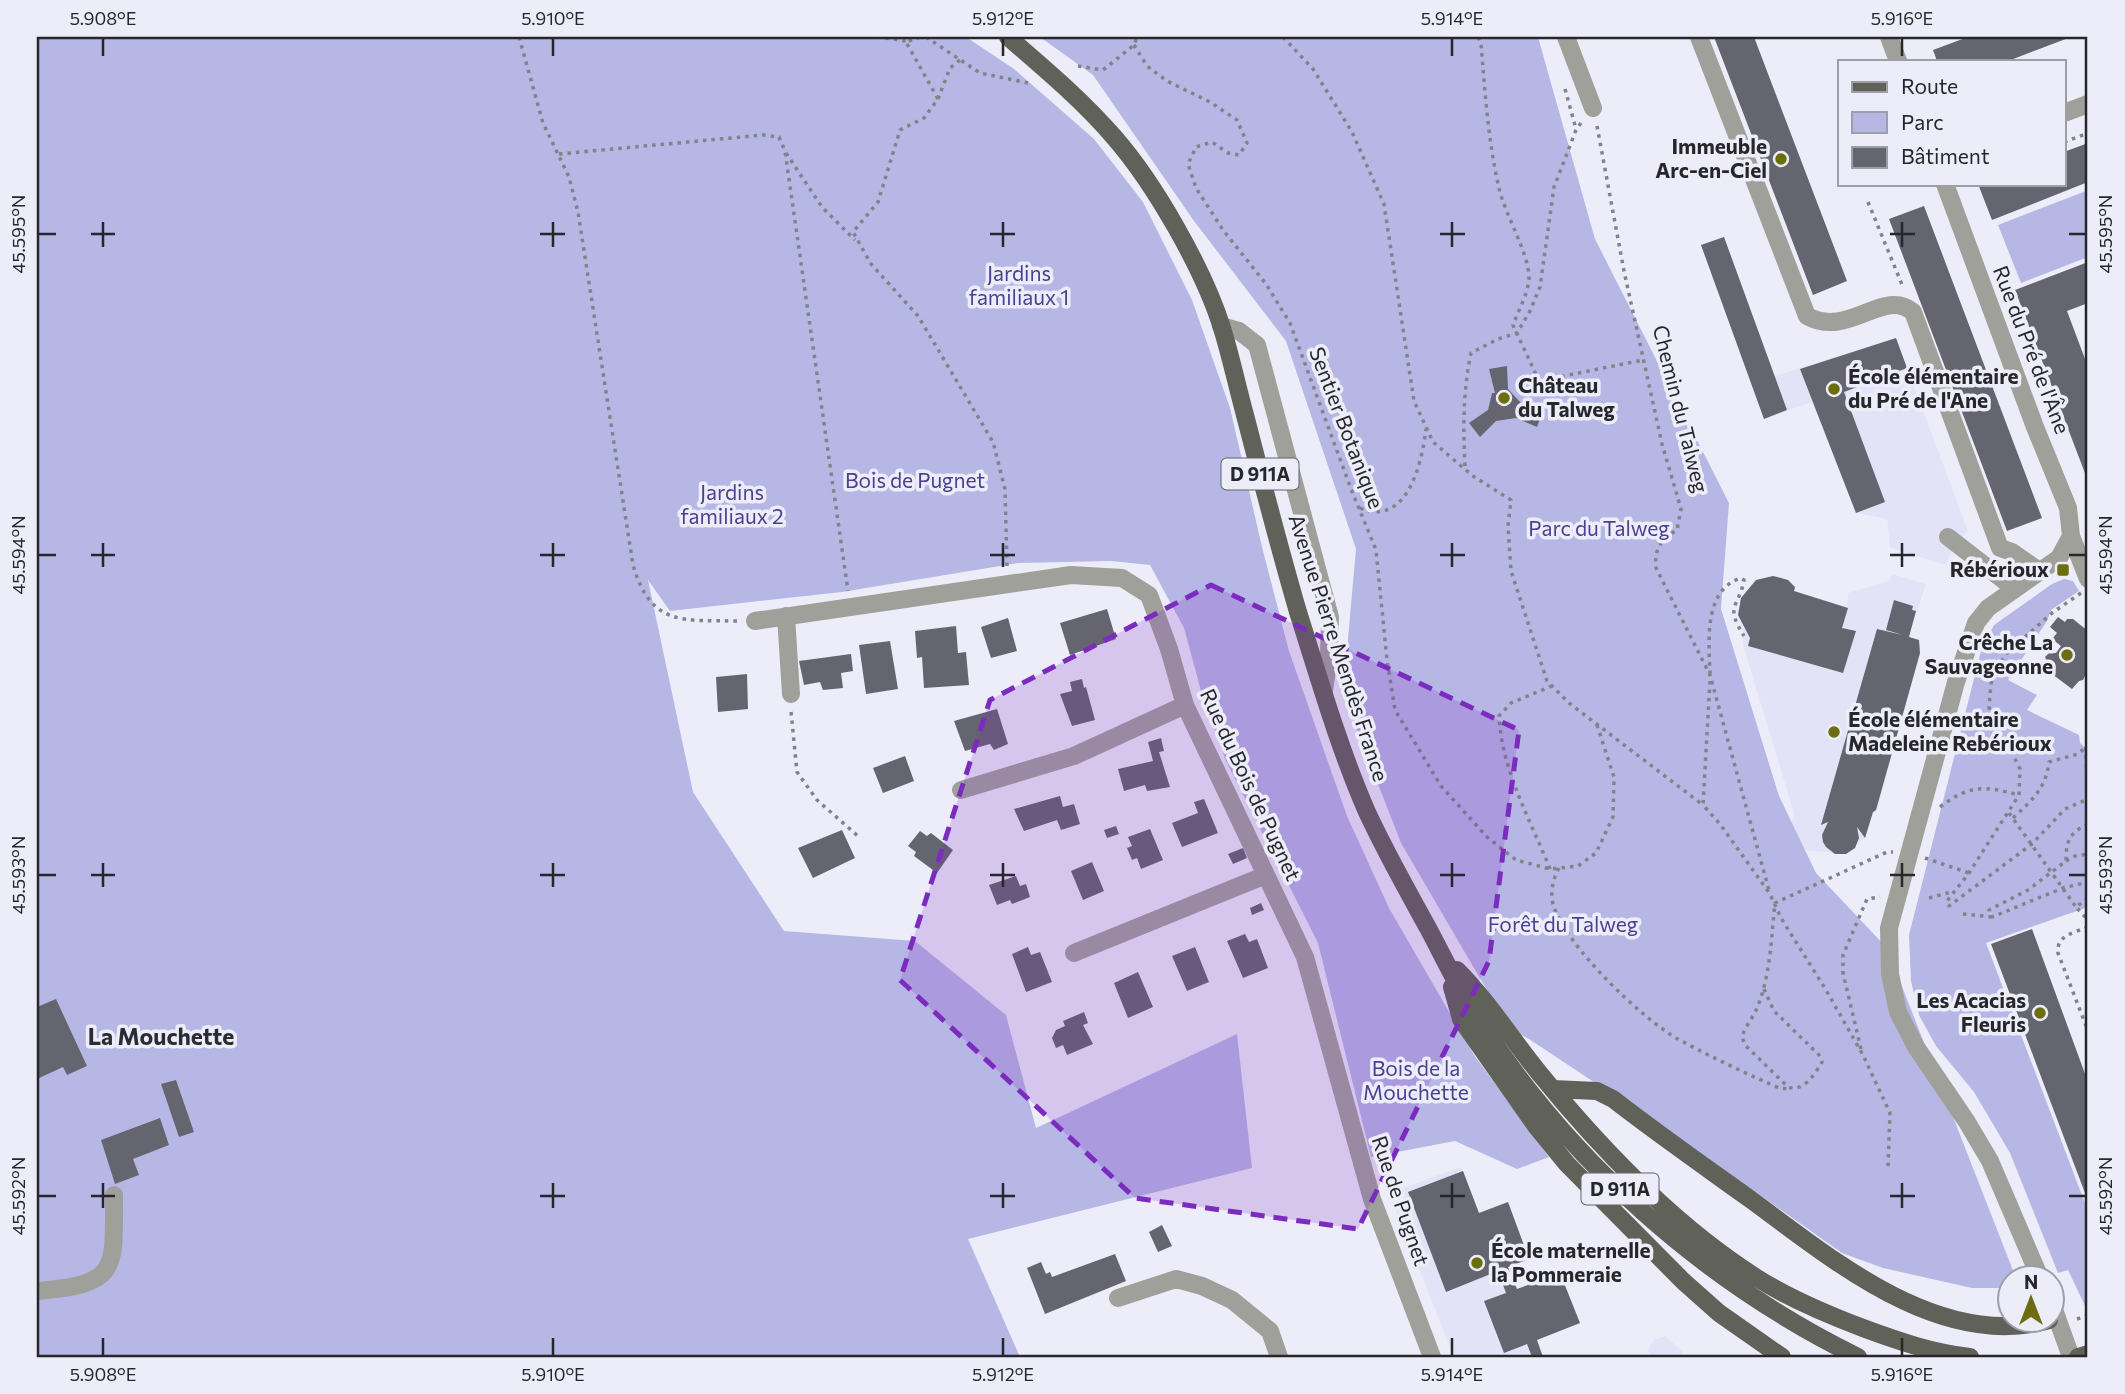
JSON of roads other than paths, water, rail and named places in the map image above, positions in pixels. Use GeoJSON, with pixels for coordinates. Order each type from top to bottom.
{"type":"FeatureCollection","features":[{"type":"Feature","properties":{"kind":"main road","name":"Avenue Pierre Mendès France"},"geometry":{"type":"LineString","coordinates":[[1008,37],[1070,90],[1117,140],[1151,187],[1195,263],[1222,326],[1275,530],[1345,754],[1367,811],[1474,1012],[1524,1084],[1581,1150],[1672,1238],[1750,1296],[1818,1338],[1858,1357]]}},
{"type":"Feature","properties":{"kind":"main road","name":"Avenue Pierre Mendès France"},"geometry":{"type":"LineString","coordinates":[[1444,957],[1481,994],[1584,1126],[1659,1201],[1757,1278],[1820,1312],[1902,1343],[1943,1354],[1970,1357]]}},
{"type":"Feature","properties":{"kind":"main road"},"geometry":{"type":"LineString","coordinates":[[1444,957],[1461,1019],[1536,1126],[1567,1164],[1683,1281],[1719,1312],[1782,1357]]}},
{"type":"Feature","properties":{"kind":"main road"},"geometry":{"type":"LineString","coordinates":[[1553,1089],[1597,1091],[1613,1099],[1863,1280],[1914,1307],[1959,1320],[1996,1326]]}},
{"type":"Feature","properties":{"kind":"main road"},"geometry":{"type":"LineString","coordinates":[[2078,1357],[2088,1354]]}},
{"type":"Feature","properties":{"kind":"street"},"geometry":{"type":"LineString","coordinates":[[1566,37],[1593,107]]}},
{"type":"Feature","properties":{"kind":"street"},"geometry":{"type":"LineString","coordinates":[[1699,37],[1807,316],[1824,323],[1836,323],[1895,303],[1913,312],[2000,548],[2012,552],[2039,572]]}},
{"type":"Feature","properties":{"kind":"street"},"geometry":{"type":"LineString","coordinates":[[1889,37],[1898,60]]}},
{"type":"Feature","properties":{"kind":"street"},"geometry":{"type":"LineString","coordinates":[[2066,112],[2088,104]]}},
{"type":"Feature","properties":{"kind":"street","name":"Rue du Pré de l'Âne"},"geometry":{"type":"LineString","coordinates":[[1946,186],[2068,508],[2071,536],[2088,579]]}},
{"type":"Feature","properties":{"kind":"street"},"geometry":{"type":"LineString","coordinates":[[1222,326],[1239,331],[1257,345],[1330,617],[1324,691]]}},
{"type":"Feature","properties":{"kind":"street"},"geometry":{"type":"LineString","coordinates":[[2034,1264],[1990,1161],[1916,1047],[1898,1012],[1890,974],[1889,928],[1956,682],[1976,623],[1988,608],[2059,558],[2071,536]]}},
{"type":"Feature","properties":{"kind":"street"},"geometry":{"type":"LineString","coordinates":[[1948,537],[2015,589]]}},
{"type":"Feature","properties":{"kind":"street","name":"Rue du Bois de Pugnet"},"geometry":{"type":"LineString","coordinates":[[755,621],[1070,575],[1122,578],[1149,595],[1170,649],[1185,705],[1305,957],[1320,1017]]}},
{"type":"Feature","properties":{"kind":"street"},"geometry":{"type":"LineString","coordinates":[[786,616],[791,694]]}},
{"type":"Feature","properties":{"kind":"street"},"geometry":{"type":"LineString","coordinates":[[961,790],[1074,756],[1185,705]]}},
{"type":"Feature","properties":{"kind":"street"},"geometry":{"type":"LineString","coordinates":[[1074,953],[1266,875]]}},
{"type":"Feature","properties":{"kind":"street","name":"Rue de Pugnet"},"geometry":{"type":"LineString","coordinates":[[1320,1017],[1372,1199],[1432,1357]]}},
{"type":"Feature","properties":{"kind":"street"},"geometry":{"type":"LineString","coordinates":[[37,1291],[75,1288],[100,1277],[113,1260],[114,1195]]}},
{"type":"Feature","properties":{"kind":"street"},"geometry":{"type":"LineString","coordinates":[[1118,1297],[1176,1279],[1202,1286],[1232,1300],[1270,1331],[1279,1357]]}},
{"type":"Feature","properties":{"kind":"street"},"geometry":{"type":"LineString","coordinates":[[2063,1334],[2071,1357]]}},
{"type":"Feature","properties":{"kind":"place","name":"Immeuble Arc-en-Ciel"},"geometry":{"type":"Point","coordinates":[1781,159]}},
{"type":"Feature","properties":{"kind":"place","name":"École élémentaire du Pré de l'Ane"},"geometry":{"type":"Point","coordinates":[1834,389]}},
{"type":"Feature","properties":{"kind":"place","name":"Château du Talweg"},"geometry":{"type":"Point","coordinates":[1504,398]}},
{"type":"Feature","properties":{"kind":"place","name":"Rébérioux"},"geometry":{"type":"Point","coordinates":[2063,570]}},
{"type":"Feature","properties":{"kind":"place","name":"Crêche La Sauvageonne"},"geometry":{"type":"Point","coordinates":[2067,655]}},
{"type":"Feature","properties":{"kind":"place","name":"École élémentaire Madeleine Rebérioux"},"geometry":{"type":"Point","coordinates":[1834,732]}},
{"type":"Feature","properties":{"kind":"place","name":"Les Acacias Fleuris"},"geometry":{"type":"Point","coordinates":[2040,1013]}},
{"type":"Feature","properties":{"kind":"place","name":"École maternelle la Pommeraie"},"geometry":{"type":"Point","coordinates":[1477,1263]}},
{"type":"Feature","properties":{"kind":"district","name":"La Mouchette"},"geometry":{"type":"Point","coordinates":[161,1037]}},
{"type":"Feature","properties":{"kind":"park label","name":"Jardins familiaux 1"},"geometry":{"type":"Point","coordinates":[1019,286]}},
{"type":"Feature","properties":{"kind":"park label","name":"Bois de Pugnet"},"geometry":{"type":"Point","coordinates":[915,481]}},
{"type":"Feature","properties":{"kind":"park label","name":"Jardins familiaux 2"},"geometry":{"type":"Point","coordinates":[732,505]}},
{"type":"Feature","properties":{"kind":"park label","name":"Parc du Talweg"},"geometry":{"type":"Point","coordinates":[1599,529]}},
{"type":"Feature","properties":{"kind":"park label","name":"Forêt du Talweg"},"geometry":{"type":"Point","coordinates":[1563,925]}},
{"type":"Feature","properties":{"kind":"park label","name":"Bois de la Mouchette"},"geometry":{"type":"Point","coordinates":[1416,1081]}}]}
